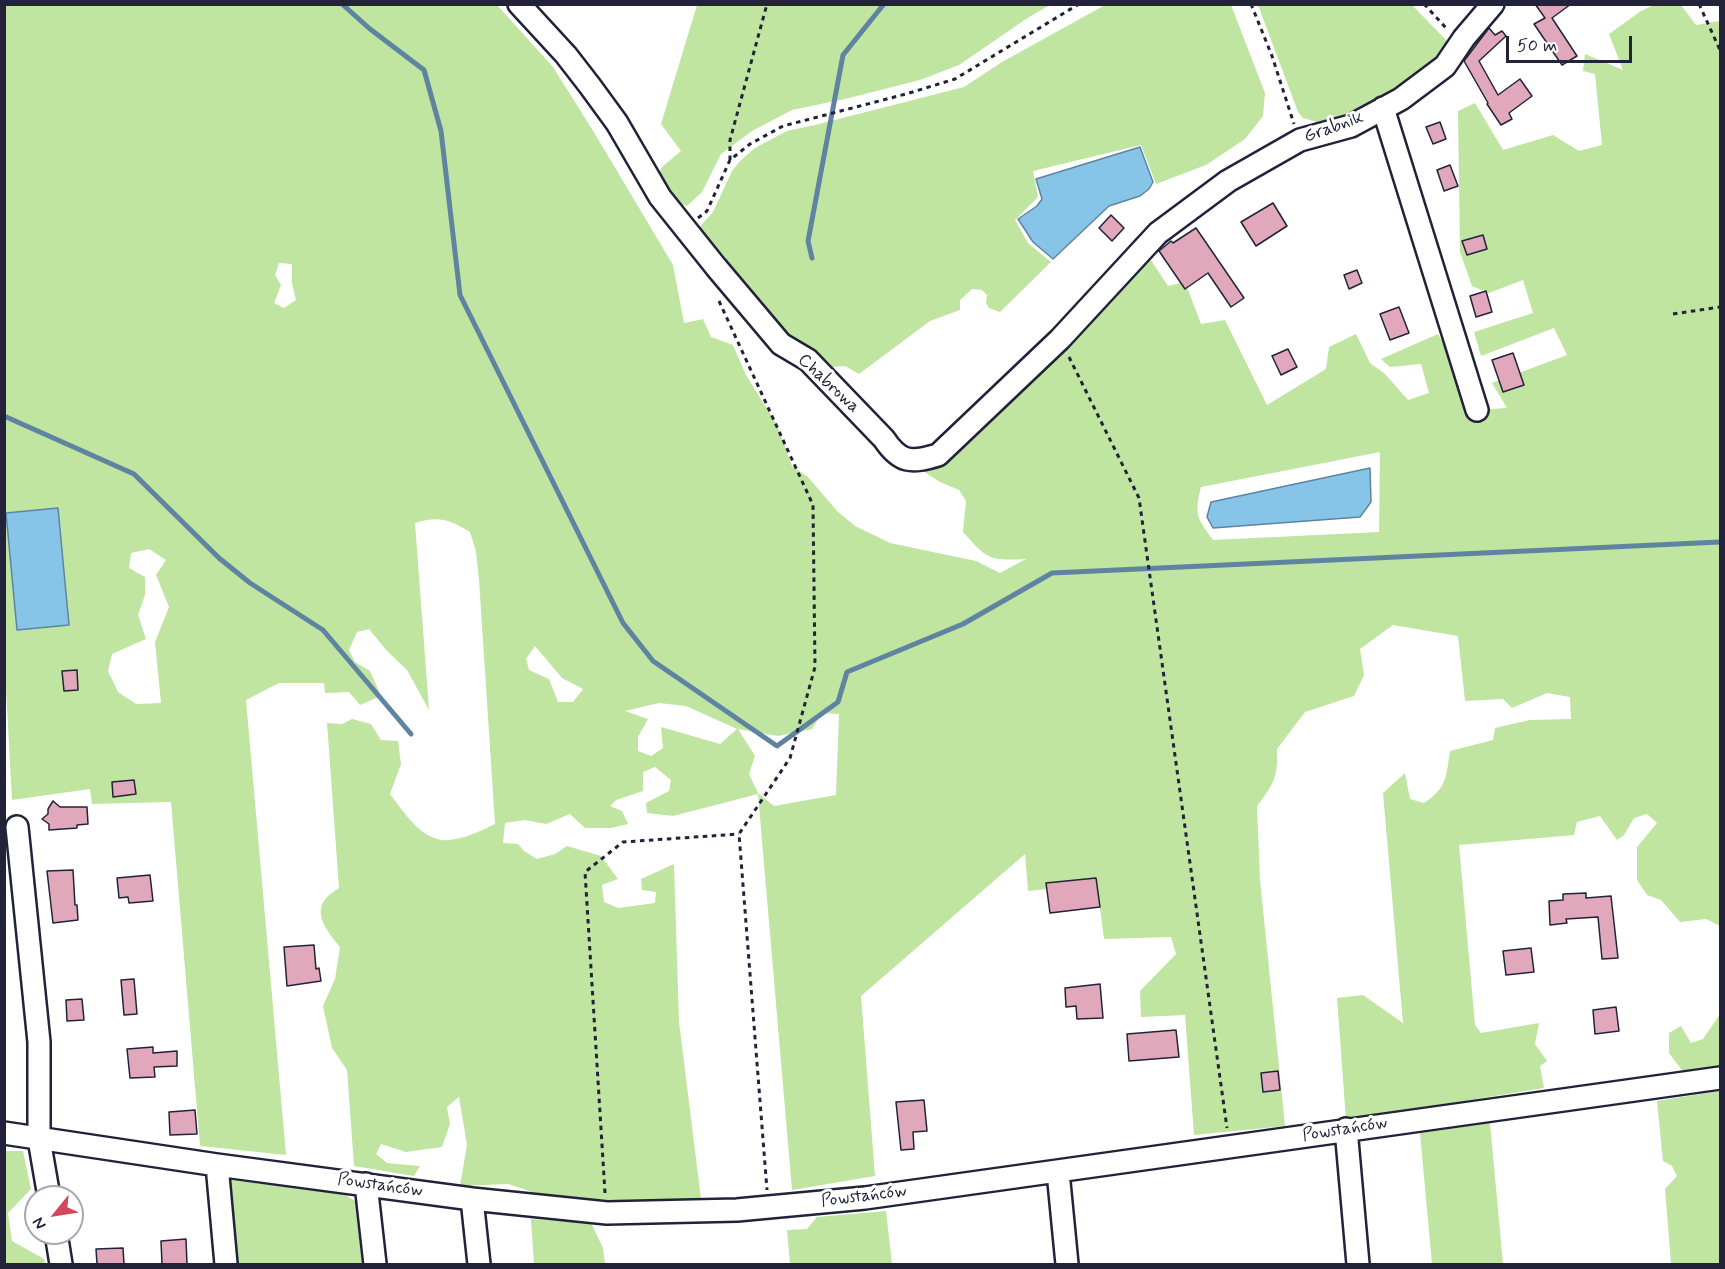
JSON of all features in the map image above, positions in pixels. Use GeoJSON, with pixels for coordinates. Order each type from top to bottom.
{"type":"FeatureCollection","features":[{"type":"Feature","properties":{"kind":"street","name":"Chabrowa"},"geometry":{"type":"LineString","coordinates":[[519,4],[566,55],[590,86],[616,123],[660,197],[781,344],[808,360],[884,439],[891,450],[903,459],[919,461],[938,454],[1060,339],[1158,233]]}},
{"type":"Feature","properties":{"kind":"street","name":"Grabnik"},"geometry":{"type":"LineString","coordinates":[[1158,233],[1228,181],[1300,140],[1351,126],[1401,99],[1445,66],[1464,38],[1493,4]]}},
{"type":"Feature","properties":{"kind":"street"},"geometry":{"type":"LineString","coordinates":[[1383,108],[1477,410]]}},
{"type":"Feature","properties":{"kind":"street"},"geometry":{"type":"LineString","coordinates":[[18,826],[39,1042],[39,1139],[47,1185]]}},
{"type":"Feature","properties":{"kind":"street","name":"Powstańców"},"geometry":{"type":"LineString","coordinates":[[4,1133],[217,1165],[472,1199],[607,1213],[737,1210],[865,1198],[1720,1078]]}},
{"type":"Feature","properties":{"kind":"street"},"geometry":{"type":"LineString","coordinates":[[1346,1129],[1358,1264]]}},
{"type":"Feature","properties":{"kind":"street"},"geometry":{"type":"LineString","coordinates":[[217,1165],[225,1264]]}},
{"type":"Feature","properties":{"kind":"street"},"geometry":{"type":"LineString","coordinates":[[1058,1172],[1067,1264]]}},
{"type":"Feature","properties":{"kind":"street"},"geometry":{"type":"LineString","coordinates":[[366,1184],[375,1264]]}},
{"type":"Feature","properties":{"kind":"street"},"geometry":{"type":"LineString","coordinates":[[472,1199],[479,1264]]}},
{"type":"Feature","properties":{"kind":"street"},"geometry":{"type":"LineString","coordinates":[[58,1245],[61,1264]]}},
{"type":"Feature","properties":{"kind":"path"},"geometry":{"type":"LineString","coordinates":[[685,228],[707,211],[730,160],[730,140],[767,4]]}},
{"type":"Feature","properties":{"kind":"path"},"geometry":{"type":"LineString","coordinates":[[730,160],[750,144],[783,126],[955,79],[1079,4]]}},
{"type":"Feature","properties":{"kind":"path"},"geometry":{"type":"LineString","coordinates":[[1251,4],[1272,56],[1300,140]]}},
{"type":"Feature","properties":{"kind":"path"},"geometry":{"type":"LineString","coordinates":[[1424,4],[1444,27],[1464,38]]}},
{"type":"Feature","properties":{"kind":"path"},"geometry":{"type":"LineString","coordinates":[[1699,4],[1720,50]]}},
{"type":"Feature","properties":{"kind":"path"},"geometry":{"type":"LineString","coordinates":[[714,292],[813,505],[815,667],[790,758],[739,834],[768,1207]]}},
{"type":"Feature","properties":{"kind":"path"},"geometry":{"type":"LineString","coordinates":[[1673,314],[1720,307]]}},
{"type":"Feature","properties":{"kind":"path"},"geometry":{"type":"LineString","coordinates":[[1060,339],[1139,498],[1230,1148]]}},
{"type":"Feature","properties":{"kind":"path"},"geometry":{"type":"LineString","coordinates":[[607,1213],[585,872],[623,842],[739,834]]}},
{"type":"Feature","properties":{"kind":"green space"},"geometry":{"type":"Polygon","coordinates":[[[4,5],[497,5],[553,67],[673,265],[684,323],[703,319],[711,337],[733,345],[746,375],[777,425],[792,466],[808,477],[837,511],[855,526],[890,543],[976,561],[1000,573],[1026,559],[996,558],[978,548],[963,532],[966,501],[959,490],[940,482],[917,467],[1147,254],[1168,286],[1185,282],[1201,324],[1225,320],[1267,405],[1326,369],[1329,347],[1356,334],[1370,363],[1385,374],[1408,400],[1429,393],[1421,364],[1390,367],[1381,359],[1438,334],[1457,367],[1457,389],[1477,410],[1507,408],[1492,383],[1567,355],[1554,328],[1481,356],[1474,332],[1533,313],[1523,280],[1489,293],[1472,286],[1460,252],[1458,111],[1475,103],[1503,150],[1553,135],[1579,151],[1602,145],[1595,74],[1583,71],[1585,54],[1623,70],[1609,34],[1641,11],[1654,5],[1681,5],[1696,25],[1720,21],[1720,926],[1706,919],[1680,922],[1661,900],[1647,895],[1637,880],[1637,847],[1657,823],[1647,814],[1634,818],[1624,835],[1617,840],[1600,816],[1577,822],[1574,835],[1459,845],[1475,1025],[1481,1033],[1539,1023],[1535,1044],[1547,1061],[1540,1066],[1544,1088],[1346,1120],[1337,998],[1363,995],[1403,1023],[1383,793],[1405,773],[1410,799],[1424,803],[1432,798],[1444,781],[1450,751],[1493,740],[1495,728],[1530,720],[1571,719],[1570,697],[1547,693],[1512,708],[1503,699],[1465,701],[1458,636],[1393,625],[1360,649],[1364,675],[1354,696],[1305,712],[1277,749],[1274,780],[1257,806],[1260,880],[1285,1126],[1194,1135],[1185,1015],[1141,1017],[1140,991],[1176,954],[1171,937],[1104,939],[1097,884],[1028,891],[1025,854],[861,996],[875,1176],[792,1190],[758,794],[673,816],[647,813],[646,803],[669,791],[671,780],[655,767],[643,772],[643,791],[616,800],[610,806],[622,811],[628,824],[611,828],[585,828],[570,814],[546,824],[525,820],[505,823],[503,843],[518,844],[537,859],[555,854],[567,846],[601,856],[618,879],[602,885],[604,902],[618,908],[655,903],[656,892],[642,890],[641,879],[674,864],[679,1022],[701,1199],[649,1201],[551,1198],[508,1184],[460,1186],[467,1145],[459,1097],[447,1107],[450,1124],[442,1147],[406,1152],[381,1144],[376,1154],[387,1163],[420,1166],[414,1176],[354,1166],[347,1070],[332,1048],[323,1006],[335,979],[340,947],[328,931],[321,916],[324,902],[339,888],[327,723],[342,724],[352,719],[371,724],[381,740],[398,741],[401,764],[390,794],[412,822],[426,834],[442,840],[455,839],[495,824],[476,551],[470,532],[456,524],[437,519],[415,523],[429,710],[407,670],[369,629],[357,632],[349,650],[355,662],[370,671],[381,696],[360,705],[349,692],[325,693],[324,683],[279,683],[246,700],[286,1155],[200,1146],[171,802],[92,804],[90,789],[12,800],[4,653],[4,5]],[[279,263],[275,275],[281,285],[274,303],[284,308],[296,300],[292,283],[292,264],[279,263]],[[1380,452],[1201,487],[1198,516],[1213,540],[1379,532],[1380,452]],[[149,549],[131,553],[129,568],[145,577],[145,595],[138,615],[146,639],[112,654],[108,671],[118,692],[136,704],[161,703],[155,642],[169,607],[156,575],[166,560],[149,549]],[[535,646],[526,659],[529,670],[549,679],[558,702],[573,702],[583,689],[562,678],[535,646]],[[659,703],[625,711],[648,719],[638,737],[638,751],[651,756],[663,748],[661,727],[720,744],[737,729],[686,706],[659,703]],[[822,713],[812,729],[778,736],[738,729],[755,756],[749,774],[758,793],[774,806],[836,795],[839,714],[822,713]]]}},
{"type":"Feature","properties":{"kind":"green space"},"geometry":{"type":"Polygon","coordinates":[[[697,5],[1050,5],[959,65],[920,80],[792,110],[752,131],[721,154],[702,192],[687,206],[676,204],[657,177],[662,167],[681,151],[661,124],[697,5]]]}},
{"type":"Feature","properties":{"kind":"green space"},"geometry":{"type":"Polygon","coordinates":[[[1105,5],[1231,5],[1265,93],[1263,116],[1245,139],[1206,165],[1156,184],[1141,145],[1033,171],[1038,197],[1015,220],[1028,243],[1051,262],[1000,312],[989,308],[986,303],[987,295],[982,290],[972,289],[960,300],[960,310],[930,321],[859,374],[845,366],[832,367],[831,376],[785,338],[698,229],[713,212],[732,171],[755,148],[787,131],[964,87],[1002,62],[1105,5]]]}},
{"type":"Feature","properties":{"kind":"green space"},"geometry":{"type":"Polygon","coordinates":[[[1258,5],[1412,5],[1451,45],[1422,73],[1403,87],[1339,121],[1317,122],[1303,118],[1298,112],[1258,5]]]}},
{"type":"Feature","properties":{"kind":"green space"},"geometry":{"type":"Polygon","coordinates":[[[1720,1014],[1720,1067],[1684,1073],[1669,1053],[1669,1033],[1681,1026],[1691,1043],[1703,1039],[1720,1014]]]}},
{"type":"Feature","properties":{"kind":"green space"},"geometry":{"type":"Polygon","coordinates":[[[1720,1091],[1720,1264],[1671,1264],[1665,1189],[1677,1176],[1672,1166],[1663,1161],[1657,1101],[1720,1091]]]}},
{"type":"Feature","properties":{"kind":"green space"},"geometry":{"type":"Polygon","coordinates":[[[1490,1123],[1503,1264],[1432,1264],[1420,1133],[1490,1123]]]}},
{"type":"Feature","properties":{"kind":"green space"},"geometry":{"type":"Polygon","coordinates":[[[5,1151],[23,1151],[30,1185],[24,1185],[24,1196],[8,1213],[12,1241],[44,1259],[45,1264],[5,1264],[5,1151]]]}},
{"type":"Feature","properties":{"kind":"green space"},"geometry":{"type":"Polygon","coordinates":[[[219,1179],[342,1193],[355,1201],[362,1264],[220,1264],[219,1179]]]}},
{"type":"Feature","properties":{"kind":"green space"},"geometry":{"type":"Polygon","coordinates":[[[886,1211],[892,1264],[790,1264],[787,1230],[807,1229],[817,1217],[886,1211]]]}},
{"type":"Feature","properties":{"kind":"green space"},"geometry":{"type":"Polygon","coordinates":[[[531,1219],[591,1223],[603,1248],[605,1264],[534,1264],[531,1219]]]}},
{"type":"Feature","properties":{"kind":"water"},"geometry":{"type":"Polygon","coordinates":[[[1140,147],[1153,182],[1149,189],[1140,196],[1109,206],[1053,259],[1033,242],[1018,219],[1037,206],[1042,199],[1036,179],[1140,147]]]}},
{"type":"Feature","properties":{"kind":"water"},"geometry":{"type":"Polygon","coordinates":[[[1370,468],[1371,502],[1360,517],[1213,528],[1207,517],[1211,502],[1370,468]]]}},
{"type":"Feature","properties":{"kind":"water"},"geometry":{"type":"Polygon","coordinates":[[[58,508],[69,625],[17,630],[6,513],[58,508]]]}},
{"type":"Feature","properties":{"kind":"building"},"geometry":{"type":"Polygon","coordinates":[[[1535,4],[1571,4],[1552,18],[1577,56],[1562,65],[1534,24],[1545,18],[1535,4]]]}},
{"type":"Feature","properties":{"kind":"building"},"geometry":{"type":"Polygon","coordinates":[[[1489,28],[1495,35],[1502,31],[1506,36],[1479,61],[1498,95],[1520,79],[1532,96],[1509,113],[1512,119],[1501,125],[1464,61],[1489,28]]]}},
{"type":"Feature","properties":{"kind":"building"},"geometry":{"type":"Polygon","coordinates":[[[1440,122],[1446,139],[1433,144],[1426,127],[1440,122]]]}},
{"type":"Feature","properties":{"kind":"building"},"geometry":{"type":"Polygon","coordinates":[[[1450,165],[1458,186],[1444,191],[1437,170],[1450,165]]]}},
{"type":"Feature","properties":{"kind":"building"},"geometry":{"type":"Polygon","coordinates":[[[1273,203],[1287,226],[1256,246],[1241,222],[1273,203]]]}},
{"type":"Feature","properties":{"kind":"building"},"geometry":{"type":"Polygon","coordinates":[[[1111,215],[1124,228],[1112,241],[1099,228],[1111,215]]]}},
{"type":"Feature","properties":{"kind":"building"},"geometry":{"type":"Polygon","coordinates":[[[1196,228],[1244,298],[1231,307],[1208,273],[1185,289],[1159,251],[1171,241],[1173,243],[1196,228]]]}},
{"type":"Feature","properties":{"kind":"building"},"geometry":{"type":"Polygon","coordinates":[[[1483,235],[1487,249],[1467,255],[1462,241],[1483,235]]]}},
{"type":"Feature","properties":{"kind":"building"},"geometry":{"type":"Polygon","coordinates":[[[1357,270],[1362,283],[1349,289],[1344,275],[1357,270]]]}},
{"type":"Feature","properties":{"kind":"building"},"geometry":{"type":"Polygon","coordinates":[[[1486,291],[1492,312],[1476,317],[1470,296],[1486,291]]]}},
{"type":"Feature","properties":{"kind":"building"},"geometry":{"type":"Polygon","coordinates":[[[1399,307],[1409,333],[1390,340],[1380,314],[1399,307]]]}},
{"type":"Feature","properties":{"kind":"building"},"geometry":{"type":"Polygon","coordinates":[[[1288,349],[1297,367],[1281,375],[1272,356],[1288,349]]]}},
{"type":"Feature","properties":{"kind":"building"},"geometry":{"type":"Polygon","coordinates":[[[1513,353],[1524,385],[1503,392],[1492,360],[1513,353]]]}},
{"type":"Feature","properties":{"kind":"building"},"geometry":{"type":"Polygon","coordinates":[[[77,670],[78,690],[64,691],[62,671],[77,670]]]}},
{"type":"Feature","properties":{"kind":"building"},"geometry":{"type":"Polygon","coordinates":[[[134,780],[136,794],[113,797],[112,782],[134,780]]]}},
{"type":"Feature","properties":{"kind":"building"},"geometry":{"type":"Polygon","coordinates":[[[53,801],[60,807],[87,807],[88,824],[77,825],[77,828],[49,830],[49,824],[42,819],[48,814],[53,801]]]}},
{"type":"Feature","properties":{"kind":"building"},"geometry":{"type":"Polygon","coordinates":[[[73,870],[78,920],[53,923],[47,871],[73,870]]]}},
{"type":"Feature","properties":{"kind":"building"},"geometry":{"type":"Polygon","coordinates":[[[150,875],[153,901],[129,903],[128,897],[119,898],[117,878],[150,875]]]}},
{"type":"Feature","properties":{"kind":"building"},"geometry":{"type":"Polygon","coordinates":[[[1096,878],[1100,907],[1050,913],[1046,883],[1096,878]]]}},
{"type":"Feature","properties":{"kind":"building"},"geometry":{"type":"Polygon","coordinates":[[[1586,893],[1586,898],[1611,896],[1618,958],[1602,959],[1598,917],[1566,919],[1567,923],[1550,925],[1549,901],[1563,900],[1563,894],[1586,893]]]}},
{"type":"Feature","properties":{"kind":"building"},"geometry":{"type":"Polygon","coordinates":[[[314,945],[316,969],[319,968],[321,981],[287,986],[284,947],[314,945]]]}},
{"type":"Feature","properties":{"kind":"building"},"geometry":{"type":"Polygon","coordinates":[[[1531,948],[1534,972],[1506,975],[1503,951],[1531,948]]]}},
{"type":"Feature","properties":{"kind":"building"},"geometry":{"type":"Polygon","coordinates":[[[134,979],[137,1014],[124,1015],[121,980],[134,979]]]}},
{"type":"Feature","properties":{"kind":"building"},"geometry":{"type":"Polygon","coordinates":[[[1100,984],[1103,1018],[1077,1019],[1076,1006],[1066,1007],[1065,988],[1100,984]]]}},
{"type":"Feature","properties":{"kind":"building"},"geometry":{"type":"Polygon","coordinates":[[[82,999],[84,1020],[67,1021],[66,1000],[82,999]]]}},
{"type":"Feature","properties":{"kind":"building"},"geometry":{"type":"Polygon","coordinates":[[[1616,1007],[1619,1031],[1595,1034],[1593,1010],[1616,1007]]]}},
{"type":"Feature","properties":{"kind":"building"},"geometry":{"type":"Polygon","coordinates":[[[1176,1030],[1179,1057],[1129,1061],[1127,1034],[1176,1030]]]}},
{"type":"Feature","properties":{"kind":"building"},"geometry":{"type":"Polygon","coordinates":[[[153,1047],[153,1053],[177,1051],[177,1066],[154,1067],[155,1077],[130,1078],[127,1049],[153,1047]]]}},
{"type":"Feature","properties":{"kind":"building"},"geometry":{"type":"Polygon","coordinates":[[[1278,1071],[1280,1090],[1263,1092],[1261,1073],[1278,1071]]]}},
{"type":"Feature","properties":{"kind":"building"},"geometry":{"type":"Polygon","coordinates":[[[924,1100],[927,1131],[913,1132],[914,1149],[901,1150],[896,1102],[924,1100]]]}},
{"type":"Feature","properties":{"kind":"building"},"geometry":{"type":"Polygon","coordinates":[[[195,1110],[197,1134],[170,1135],[169,1112],[195,1110]]]}},
{"type":"Feature","properties":{"kind":"building"},"geometry":{"type":"Polygon","coordinates":[[[186,1239],[187,1264],[162,1264],[161,1241],[186,1239]]]}},
{"type":"Feature","properties":{"kind":"building"},"geometry":{"type":"Polygon","coordinates":[[[123,1248],[124,1264],[97,1264],[96,1249],[123,1248]]]}},
{"type":"Feature","properties":{"kind":"waterway"},"geometry":{"type":"LineString","coordinates":[[342,4],[370,29],[424,70],[441,131],[460,295],[623,623],[653,661],[777,746],[838,702],[847,672],[963,624],[1052,573],[1720,542]]}},
{"type":"Feature","properties":{"kind":"waterway"},"geometry":{"type":"LineString","coordinates":[[812,258],[808,241],[843,55],[884,4]]}},
{"type":"Feature","properties":{"kind":"waterway"},"geometry":{"type":"LineString","coordinates":[[4,416],[134,474],[219,558],[250,583],[323,630],[411,734]]}}]}
